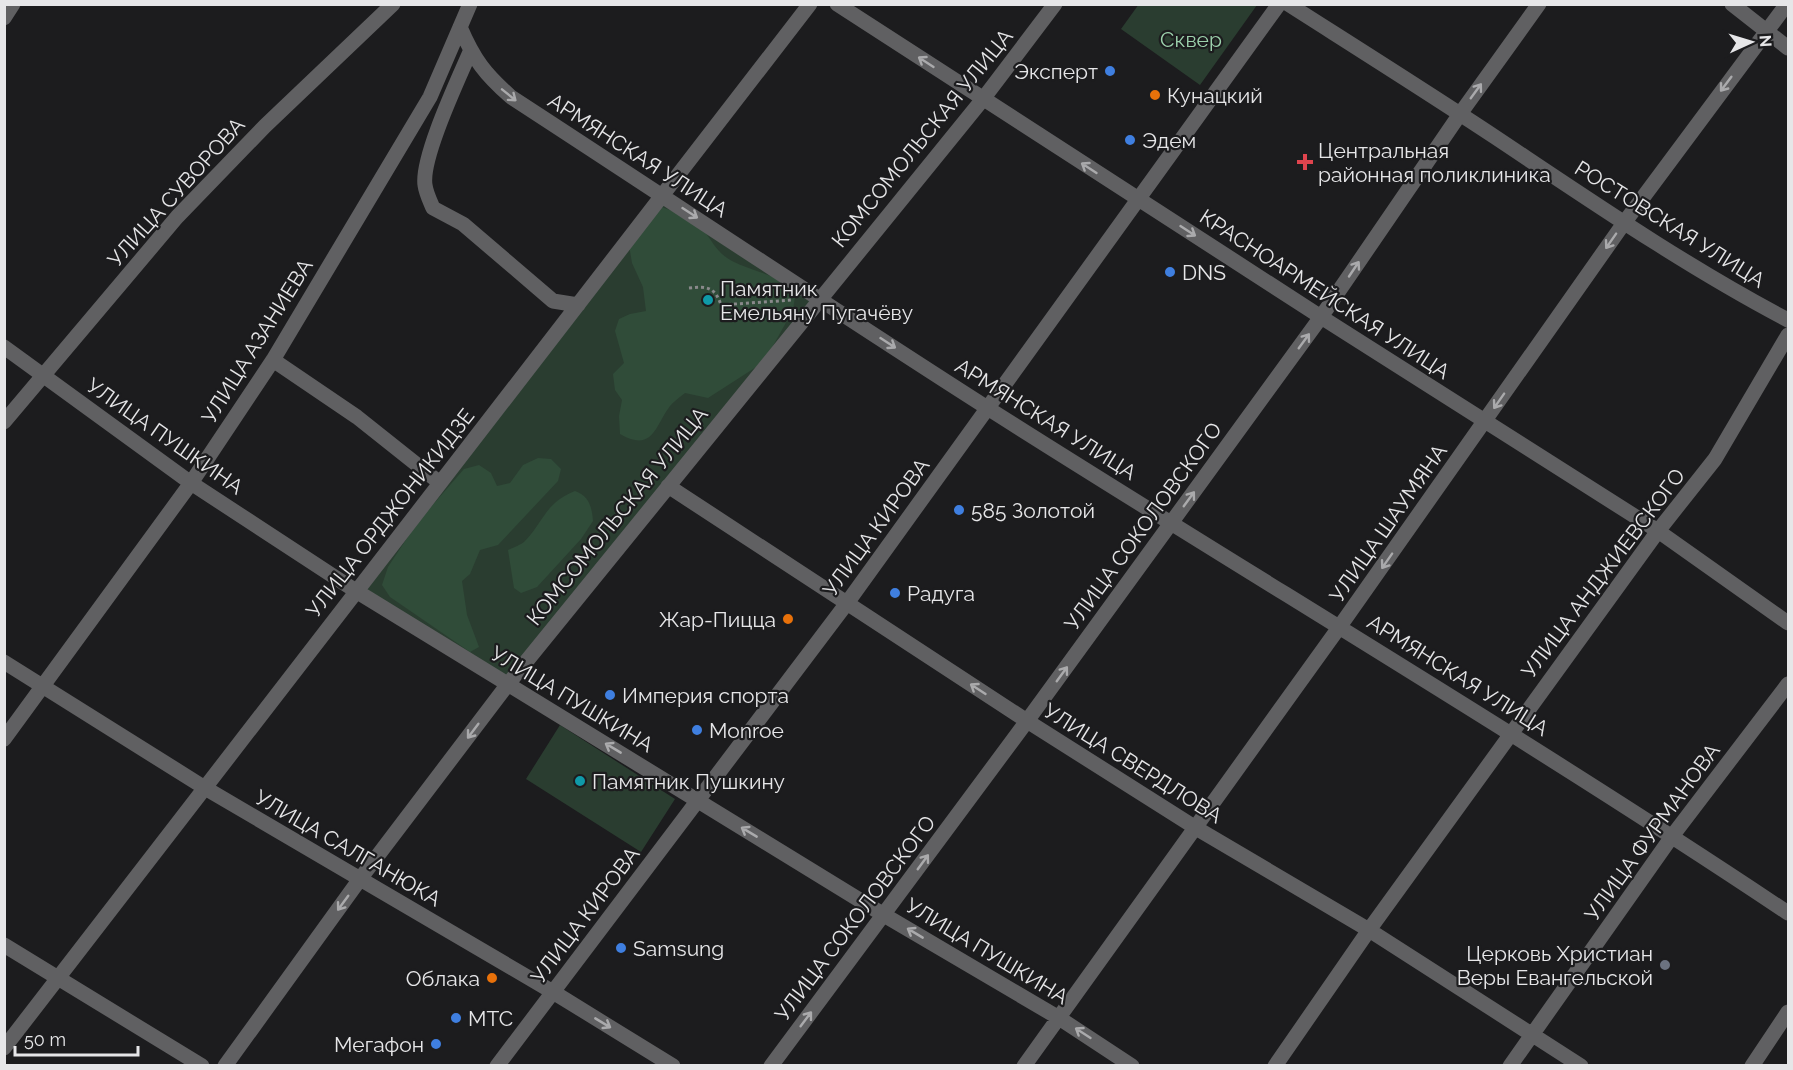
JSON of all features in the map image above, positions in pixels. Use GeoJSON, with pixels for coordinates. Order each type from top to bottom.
{"type":"FeatureCollection","features":[{"type":"Feature","properties":{"kind":"street"},"geometry":{"type":"LineString","coordinates":[[4,18],[13,4]]}},
{"type":"Feature","properties":{"kind":"street","name":"УЛИЦА СУВОРОВА"},"geometry":{"type":"LineString","coordinates":[[4,422],[177,217],[265,126],[393,4]]}},
{"type":"Feature","properties":{"kind":"street","name":"УЛИЦА АЗАНИЕВА"},"geometry":{"type":"LineString","coordinates":[[4,739],[191,483],[273,360],[430,97],[470,4]]}},
{"type":"Feature","properties":{"kind":"street","name":"УЛИЦА ОРДЖОНИКИДЗЕ"},"geometry":{"type":"LineString","coordinates":[[4,1048],[810,4]]}},
{"type":"Feature","properties":{"kind":"street","name":"КРАСНОАРМЕЙСКАЯ УЛИЦА"},"geometry":{"type":"LineString","coordinates":[[837,4],[1321,318],[1658,531],[1788,623]]}},
{"type":"Feature","properties":{"kind":"street","name":"КОМСОМОЛЬСКАЯ УЛИЦА"},"geometry":{"type":"LineString","coordinates":[[225,1065],[360,879],[508,684],[983,99],[1055,4]]}},
{"type":"Feature","properties":{"kind":"street","name":"УЛИЦА КИРОВА"},"geometry":{"type":"LineString","coordinates":[[497,1065],[847,603],[1279,4]]}},
{"type":"Feature","properties":{"kind":"street","name":"РОСТОВСКАЯ УЛИЦА"},"geometry":{"type":"LineString","coordinates":[[1288,4],[1624,223],[1757,304],[1788,320]]}},
{"type":"Feature","properties":{"kind":"street","name":"УЛИЦА СОКОЛОВСКОГО"},"geometry":{"type":"LineString","coordinates":[[771,1065],[1028,721],[1321,318],[1460,114],[1539,4]]}},
{"type":"Feature","properties":{"kind":"street"},"geometry":{"type":"LineString","coordinates":[[1732,4],[1788,48]]}},
{"type":"Feature","properties":{"kind":"street","name":"УЛИЦА ШАУМЯНА"},"geometry":{"type":"LineString","coordinates":[[1024,1065],[1341,626],[1624,223],[1787,4]]}},
{"type":"Feature","properties":{"kind":"street","name":"АРМЯНСКАЯ УЛИЦА"},"geometry":{"type":"LineString","coordinates":[[460,27],[470,52],[487,75],[511,97],[988,408],[1511,733],[1788,913]]}},
{"type":"Feature","properties":{"kind":"street"},"geometry":{"type":"LineString","coordinates":[[470,52],[447,106],[426,167],[425,185],[433,208],[463,224],[554,301],[578,305]]}},
{"type":"Feature","properties":{"kind":"street","name":"УЛИЦА АНДЖИЕВСКОГО"},"geometry":{"type":"LineString","coordinates":[[1275,1065],[1511,733],[1658,531],[1714,459],[1788,335]]}},
{"type":"Feature","properties":{"kind":"street","name":"УЛИЦА ПУШКИНА"},"geometry":{"type":"LineString","coordinates":[[4,347],[191,483],[356,591],[884,915],[1059,1018],[1131,1065]]}},
{"type":"Feature","properties":{"kind":"street"},"geometry":{"type":"LineString","coordinates":[[273,360],[357,417],[440,483]]}},
{"type":"Feature","properties":{"kind":"street","name":"УЛИЦА СВЕРДЛОВА"},"geometry":{"type":"LineString","coordinates":[[669,486],[1196,828],[1369,930],[1581,1065]]}},
{"type":"Feature","properties":{"kind":"street","name":"УЛИЦА САЛГАНЮКА"},"geometry":{"type":"LineString","coordinates":[[4,662],[205,788],[674,1065]]}},
{"type":"Feature","properties":{"kind":"street","name":"УЛИЦА ФУРМАНОВА"},"geometry":{"type":"LineString","coordinates":[[1510,1065],[1672,836],[1788,684]]}},
{"type":"Feature","properties":{"kind":"street"},"geometry":{"type":"LineString","coordinates":[[4,945],[202,1065]]}},
{"type":"Feature","properties":{"kind":"street"},"geometry":{"type":"LineString","coordinates":[[1752,1065],[1788,1012]]}},
{"type":"Feature","properties":{"kind":"path"},"geometry":{"type":"LineString","coordinates":[[689,288],[700,286],[709,288],[718,295],[721,305],[820,298]]}},
{"type":"Feature","properties":{"kind":"green space","name":"Сквер"},"geometry":{"type":"Polygon","coordinates":[[[1139,4],[1257,5],[1200,85],[1121,29],[1139,4]]]}},
{"type":"Feature","properties":{"kind":"green space"},"geometry":{"type":"Polygon","coordinates":[[[662,195],[820,298],[508,684],[356,591],[662,195]]]}},
{"type":"Feature","properties":{"kind":"green space"},"geometry":{"type":"Polygon","coordinates":[[[659,206],[695,222],[727,258],[781,281],[796,290],[793,310],[764,362],[708,398],[685,393],[670,406],[652,435],[640,440],[620,434],[619,416],[622,400],[615,390],[613,374],[624,363],[615,331],[619,319],[646,311],[643,287],[632,263],[629,245],[659,206]]]}},
{"type":"Feature","properties":{"kind":"green space"},"geometry":{"type":"Polygon","coordinates":[[[538,458],[551,459],[561,469],[558,481],[498,545],[480,550],[470,574],[462,581],[467,615],[479,647],[470,652],[390,597],[382,585],[388,567],[417,523],[464,469],[479,465],[491,473],[497,486],[510,483],[523,465],[538,458]]]}},
{"type":"Feature","properties":{"kind":"green space"},"geometry":{"type":"Polygon","coordinates":[[[575,491],[584,496],[589,503],[593,521],[581,539],[537,587],[521,593],[514,588],[508,550],[525,541],[557,501],[575,491]]]}},
{"type":"Feature","properties":{"kind":"green space"},"geometry":{"type":"Polygon","coordinates":[[[560,725],[675,799],[641,852],[526,779],[560,725]]]}},
{"type":"Feature","properties":{"kind":"place","name":"Эксперт"},"geometry":{"type":"Point","coordinates":[1110,71]}},
{"type":"Feature","properties":{"kind":"place","name":"Кунацкий"},"geometry":{"type":"Point","coordinates":[1155,95]}},
{"type":"Feature","properties":{"kind":"place","name":"Эдем"},"geometry":{"type":"Point","coordinates":[1130,140]}},
{"type":"Feature","properties":{"kind":"place","name":"Центральная районная поликлиника"},"geometry":{"type":"Point","coordinates":[1305,162]}},
{"type":"Feature","properties":{"kind":"place","name":"DNS"},"geometry":{"type":"Point","coordinates":[1170,272]}},
{"type":"Feature","properties":{"kind":"place","name":"Памятник Емельяну Пугачёву"},"geometry":{"type":"Point","coordinates":[708,300]}},
{"type":"Feature","properties":{"kind":"place","name":"585 Золотой"},"geometry":{"type":"Point","coordinates":[959,510]}},
{"type":"Feature","properties":{"kind":"place","name":"Радуга"},"geometry":{"type":"Point","coordinates":[895,593]}},
{"type":"Feature","properties":{"kind":"place","name":"Жар-Пицца"},"geometry":{"type":"Point","coordinates":[788,619]}},
{"type":"Feature","properties":{"kind":"place","name":"Империя спорта"},"geometry":{"type":"Point","coordinates":[610,695]}},
{"type":"Feature","properties":{"kind":"place","name":"Monroe"},"geometry":{"type":"Point","coordinates":[697,730]}},
{"type":"Feature","properties":{"kind":"place","name":"Памятник Пушкину"},"geometry":{"type":"Point","coordinates":[580,781]}},
{"type":"Feature","properties":{"kind":"place","name":"Samsung"},"geometry":{"type":"Point","coordinates":[621,948]}},
{"type":"Feature","properties":{"kind":"place","name":"Церковь Христиан Веры Евангельской"},"geometry":{"type":"Point","coordinates":[1665,965]}},
{"type":"Feature","properties":{"kind":"place","name":"Облака"},"geometry":{"type":"Point","coordinates":[492,978]}},
{"type":"Feature","properties":{"kind":"place","name":"МТС"},"geometry":{"type":"Point","coordinates":[456,1018]}},
{"type":"Feature","properties":{"kind":"place","name":"Мегафон"},"geometry":{"type":"Point","coordinates":[436,1044]}}]}
